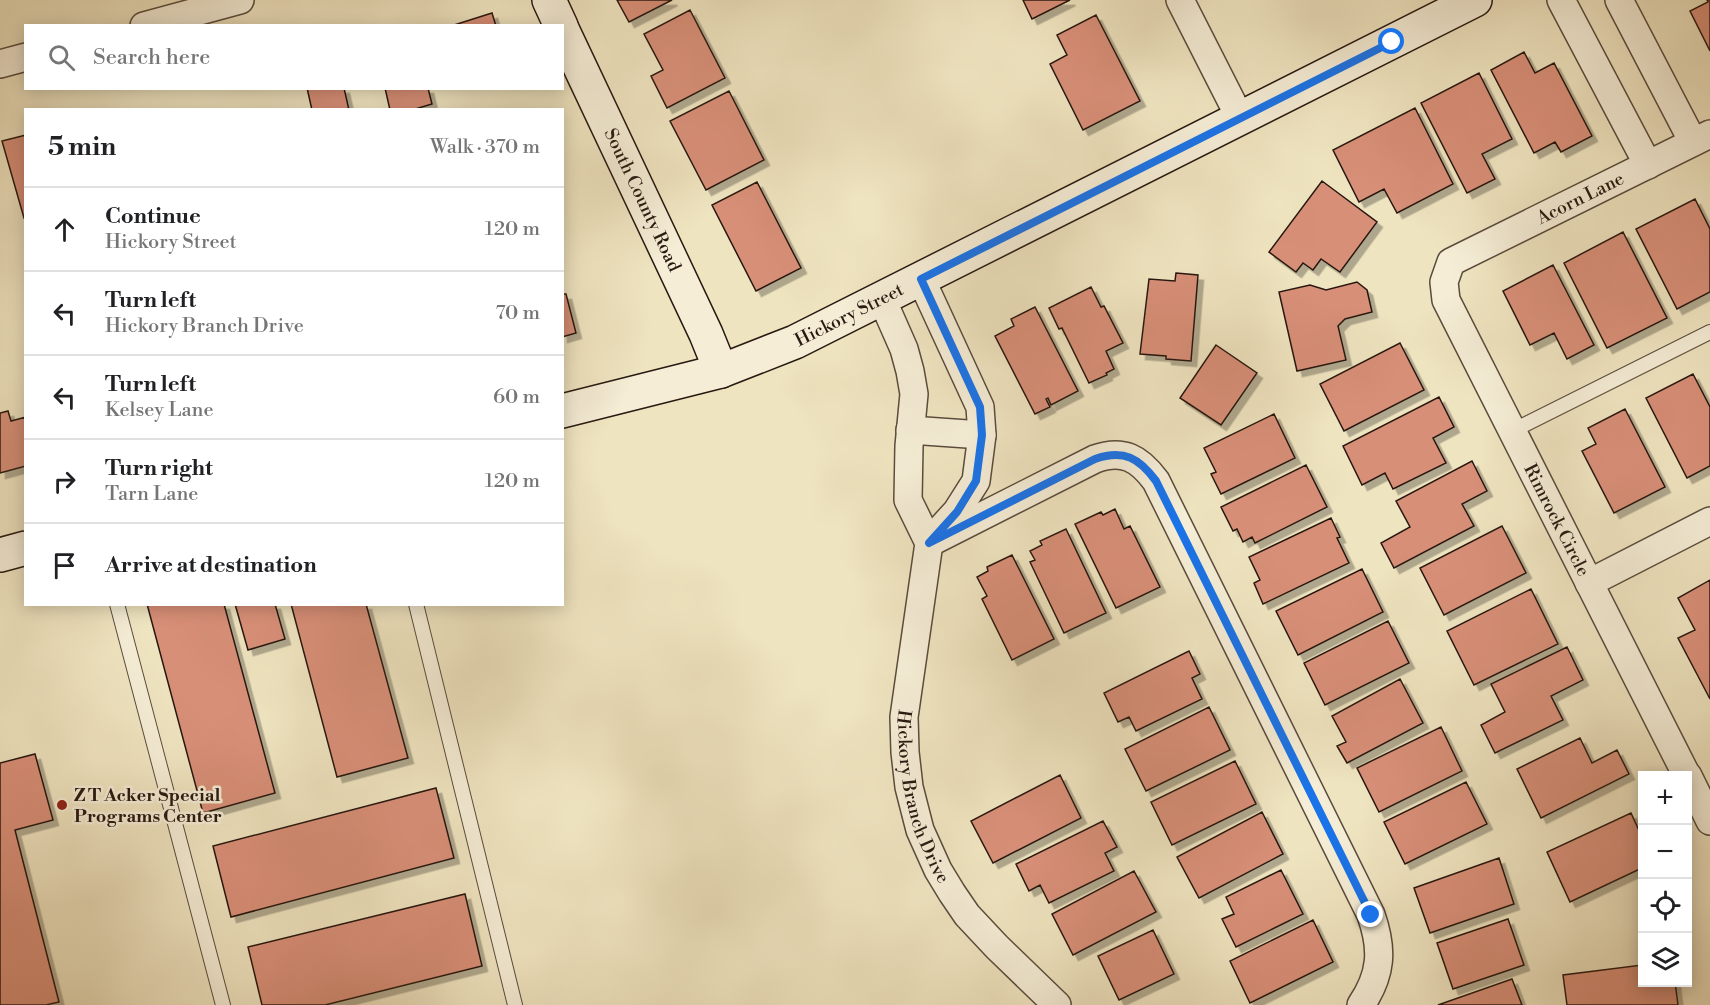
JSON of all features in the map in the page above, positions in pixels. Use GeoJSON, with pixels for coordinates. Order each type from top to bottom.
{"type":"FeatureCollection","features":[{"type":"Feature","properties":{"kind":"street"},"geometry":{"type":"LineString","coordinates":[[151,24],[240,0]]}},
{"type":"Feature","properties":{"kind":"street","name":"South County Road"},"geometry":{"type":"LineString","coordinates":[[549,0],[561,24]]}},
{"type":"Feature","properties":{"kind":"street"},"geometry":{"type":"LineString","coordinates":[[1180,0],[1240,117]]}},
{"type":"Feature","properties":{"kind":"street","name":"Hickory Street"},"geometry":{"type":"LineString","coordinates":[[564,410],[721,371],[795,342],[1475,0]]}},
{"type":"Feature","properties":{"kind":"street"},"geometry":{"type":"LineString","coordinates":[[1561,0],[1648,165]]}},
{"type":"Feature","properties":{"kind":"street"},"geometry":{"type":"LineString","coordinates":[[1619,0],[1702,138]]}},
{"type":"Feature","properties":{"kind":"street","name":"South County Road"},"geometry":{"type":"LineString","coordinates":[[564,31],[706,334],[721,371]]}},
{"type":"Feature","properties":{"kind":"street"},"geometry":{"type":"LineString","coordinates":[[0,64],[24,58]]}},
{"type":"Feature","properties":{"kind":"street","name":"Acorn Lane"},"geometry":{"type":"LineString","coordinates":[[1451,262],[1702,138]]}},
{"type":"Feature","properties":{"kind":"street","name":"Rimrock Circle"},"geometry":{"type":"LineString","coordinates":[[1451,262],[1444,282],[1446,300],[1684,771]]}},
{"type":"Feature","properties":{"kind":"street"},"geometry":{"type":"LineString","coordinates":[[921,279],[980,407],[982,435],[976,481],[957,512],[929,543]]}},
{"type":"Feature","properties":{"kind":"street"},"geometry":{"type":"LineString","coordinates":[[882,299],[904,349],[910,371],[914,394],[910,430],[908,500],[929,543]]}},
{"type":"Feature","properties":{"kind":"street"},"geometry":{"type":"LineString","coordinates":[[910,430],[982,435]]}},
{"type":"Feature","properties":{"kind":"street"},"geometry":{"type":"LineString","coordinates":[[929,543],[1095,459],[1115,455],[1135,459],[1146,467],[1156,481],[1371,915],[1379,945],[1379,959],[1376,976],[1361,1005]]}},
{"type":"Feature","properties":{"kind":"street"},"geometry":{"type":"LineString","coordinates":[[1589,583],[1710,521]]}},
{"type":"Feature","properties":{"kind":"street","name":"Hickory Branch Drive"},"geometry":{"type":"LineString","coordinates":[[929,543],[904,717],[909,787],[920,830],[938,870],[967,915],[996,948],[1058,1005]]}},
{"type":"Feature","properties":{"kind":"street"},"geometry":{"type":"LineString","coordinates":[[0,555],[24,549]]}},
{"type":"Feature","properties":{"kind":"street","name":"Rimrock Circle"},"geometry":{"type":"LineString","coordinates":[[1692,786],[1710,821]]}},
{"type":"Feature","properties":{"kind":"lane"},"geometry":{"type":"LineString","coordinates":[[1512,431],[1710,332]]}},
{"type":"Feature","properties":{"kind":"lane"},"geometry":{"type":"LineString","coordinates":[[118,606],[223,1005]]}},
{"type":"Feature","properties":{"kind":"lane"},"geometry":{"type":"LineString","coordinates":[[416,606],[515,1005]]}},
{"type":"Feature","properties":{"kind":"building"},"geometry":{"type":"Polygon","coordinates":[[[617,0],[672,0],[629,22],[617,0]]]}},
{"type":"Feature","properties":{"kind":"building"},"geometry":{"type":"Polygon","coordinates":[[[1023,0],[1070,0],[1032,19],[1023,0]]]}},
{"type":"Feature","properties":{"kind":"building"},"geometry":{"type":"Polygon","coordinates":[[[1707,0],[1710,0],[1710,51],[1690,11],[1708,2],[1707,0]]]}},
{"type":"Feature","properties":{"kind":"building"},"geometry":{"type":"Polygon","coordinates":[[[690,10],[725,78],[667,108],[651,76],[663,70],[644,34],[690,10]]]}},
{"type":"Feature","properties":{"kind":"building"},"geometry":{"type":"Polygon","coordinates":[[[492,13],[495,24],[457,24],[492,13]]]}},
{"type":"Feature","properties":{"kind":"building"},"geometry":{"type":"Polygon","coordinates":[[[1096,15],[1140,101],[1083,130],[1050,64],[1067,55],[1057,35],[1096,15]]]}},
{"type":"Feature","properties":{"kind":"building"},"geometry":{"type":"Polygon","coordinates":[[[1524,52],[1535,73],[1554,63],[1592,136],[1561,152],[1555,142],[1534,153],[1491,70],[1524,52]]]}},
{"type":"Feature","properties":{"kind":"building"},"geometry":{"type":"Polygon","coordinates":[[[1479,73],[1512,139],[1482,154],[1495,179],[1467,193],[1421,103],[1479,73]]]}},
{"type":"Feature","properties":{"kind":"building"},"geometry":{"type":"Polygon","coordinates":[[[307,90],[344,90],[349,108],[312,108],[307,90]]]}},
{"type":"Feature","properties":{"kind":"building"},"geometry":{"type":"Polygon","coordinates":[[[385,90],[428,90],[432,104],[419,108],[390,108],[385,90]]]}},
{"type":"Feature","properties":{"kind":"building"},"geometry":{"type":"Polygon","coordinates":[[[729,91],[764,160],[706,190],[670,121],[729,91]]]}},
{"type":"Feature","properties":{"kind":"building"},"geometry":{"type":"Polygon","coordinates":[[[1415,108],[1453,184],[1397,213],[1384,189],[1359,202],[1333,150],[1415,108]]]}},
{"type":"Feature","properties":{"kind":"building"},"geometry":{"type":"Polygon","coordinates":[[[24,136],[24,218],[2,141],[24,136]]]}},
{"type":"Feature","properties":{"kind":"building"},"geometry":{"type":"Polygon","coordinates":[[[1322,181],[1377,222],[1340,272],[1321,259],[1313,270],[1303,263],[1296,272],[1269,252],[1322,181]]]}},
{"type":"Feature","properties":{"kind":"building"},"geometry":{"type":"Polygon","coordinates":[[[757,182],[801,268],[756,291],[712,205],[757,182]]]}},
{"type":"Feature","properties":{"kind":"building"},"geometry":{"type":"Polygon","coordinates":[[[1695,199],[1710,229],[1710,292],[1677,309],[1636,229],[1695,199]]]}},
{"type":"Feature","properties":{"kind":"building"},"geometry":{"type":"Polygon","coordinates":[[[1623,232],[1667,318],[1607,348],[1564,263],[1623,232]]]}},
{"type":"Feature","properties":{"kind":"building"},"geometry":{"type":"Polygon","coordinates":[[[1553,265],[1594,345],[1567,359],[1554,333],[1530,345],[1503,291],[1553,265]]]}},
{"type":"Feature","properties":{"kind":"building"},"geometry":{"type":"Polygon","coordinates":[[[1176,273],[1198,275],[1191,361],[1140,354],[1149,279],[1175,281],[1176,273]]]}},
{"type":"Feature","properties":{"kind":"building"},"geometry":{"type":"Polygon","coordinates":[[[1357,282],[1367,290],[1372,312],[1345,319],[1338,326],[1346,360],[1297,371],[1279,292],[1310,285],[1326,290],[1357,282]]]}},
{"type":"Feature","properties":{"kind":"building"},"geometry":{"type":"Polygon","coordinates":[[[1091,287],[1101,307],[1104,306],[1123,343],[1106,351],[1114,369],[1106,373],[1107,375],[1089,383],[1062,328],[1059,329],[1049,308],[1091,287]]]}},
{"type":"Feature","properties":{"kind":"building"},"geometry":{"type":"Polygon","coordinates":[[[564,294],[566,294],[576,333],[564,336],[564,294]]]}},
{"type":"Feature","properties":{"kind":"building"},"geometry":{"type":"Polygon","coordinates":[[[1035,307],[1078,391],[1051,405],[1048,398],[1046,399],[1050,407],[1035,414],[995,336],[1014,326],[1011,319],[1035,307]]]}},
{"type":"Feature","properties":{"kind":"building"},"geometry":{"type":"Polygon","coordinates":[[[1400,343],[1424,390],[1344,431],[1320,384],[1400,343]]]}},
{"type":"Feature","properties":{"kind":"building"},"geometry":{"type":"Polygon","coordinates":[[[1216,345],[1257,373],[1221,425],[1180,398],[1216,345]]]}},
{"type":"Feature","properties":{"kind":"building"},"geometry":{"type":"Polygon","coordinates":[[[1693,374],[1710,407],[1710,466],[1687,478],[1646,398],[1693,374]]]}},
{"type":"Feature","properties":{"kind":"building"},"geometry":{"type":"Polygon","coordinates":[[[1439,397],[1454,427],[1433,438],[1446,463],[1393,489],[1385,473],[1362,485],[1343,446],[1439,397]]]}},
{"type":"Feature","properties":{"kind":"building"},"geometry":{"type":"Polygon","coordinates":[[[1625,409],[1665,487],[1614,513],[1582,451],[1596,444],[1588,428],[1625,409]]]}},
{"type":"Feature","properties":{"kind":"building"},"geometry":{"type":"Polygon","coordinates":[[[8,411],[11,421],[24,418],[24,467],[0,473],[0,413],[8,411]]]}},
{"type":"Feature","properties":{"kind":"building"},"geometry":{"type":"Polygon","coordinates":[[[1274,414],[1295,458],[1221,494],[1211,474],[1216,472],[1204,448],[1274,414]]]}},
{"type":"Feature","properties":{"kind":"building"},"geometry":{"type":"Polygon","coordinates":[[[1472,461],[1487,491],[1462,504],[1474,526],[1394,568],[1381,543],[1410,527],[1396,501],[1472,461]]]}},
{"type":"Feature","properties":{"kind":"building"},"geometry":{"type":"Polygon","coordinates":[[[1306,465],[1327,507],[1255,543],[1252,537],[1243,542],[1237,529],[1233,531],[1221,507],[1306,465]]]}},
{"type":"Feature","properties":{"kind":"building"},"geometry":{"type":"Polygon","coordinates":[[[1115,509],[1124,529],[1130,526],[1160,587],[1116,608],[1075,524],[1101,512],[1103,515],[1115,509]]]}},
{"type":"Feature","properties":{"kind":"building"},"geometry":{"type":"Polygon","coordinates":[[[1331,518],[1340,537],[1337,538],[1349,563],[1263,604],[1254,583],[1260,580],[1249,557],[1331,518]]]}},
{"type":"Feature","properties":{"kind":"building"},"geometry":{"type":"Polygon","coordinates":[[[1502,526],[1526,573],[1444,615],[1420,568],[1502,526]]]}},
{"type":"Feature","properties":{"kind":"building"},"geometry":{"type":"Polygon","coordinates":[[[1066,529],[1106,613],[1064,633],[1030,562],[1035,560],[1030,551],[1042,545],[1040,541],[1066,529]]]}},
{"type":"Feature","properties":{"kind":"building"},"geometry":{"type":"Polygon","coordinates":[[[1012,555],[1054,639],[1012,660],[982,599],[987,596],[977,577],[988,571],[987,567],[1012,555]]]}},
{"type":"Feature","properties":{"kind":"building"},"geometry":{"type":"Polygon","coordinates":[[[1362,569],[1383,612],[1298,655],[1276,611],[1362,569]]]}},
{"type":"Feature","properties":{"kind":"building"},"geometry":{"type":"Polygon","coordinates":[[[1710,580],[1710,699],[1678,638],[1695,630],[1678,598],[1710,580]]]}},
{"type":"Feature","properties":{"kind":"building"},"geometry":{"type":"Polygon","coordinates":[[[1531,589],[1558,644],[1474,685],[1447,631],[1531,589]]]}},
{"type":"Feature","properties":{"kind":"building"},"geometry":{"type":"Polygon","coordinates":[[[148,606],[225,606],[275,793],[203,813],[148,606]]]}},
{"type":"Feature","properties":{"kind":"building"},"geometry":{"type":"Polygon","coordinates":[[[236,606],[276,606],[285,639],[248,650],[236,606]]]}},
{"type":"Feature","properties":{"kind":"building"},"geometry":{"type":"Polygon","coordinates":[[[292,606],[367,606],[408,758],[337,777],[292,606]]]}},
{"type":"Feature","properties":{"kind":"building"},"geometry":{"type":"Polygon","coordinates":[[[1388,621],[1409,663],[1325,705],[1304,663],[1388,621]]]}},
{"type":"Feature","properties":{"kind":"building"},"geometry":{"type":"Polygon","coordinates":[[[1567,647],[1583,680],[1551,696],[1563,720],[1495,753],[1481,725],[1505,712],[1491,684],[1567,647]]]}},
{"type":"Feature","properties":{"kind":"building"},"geometry":{"type":"Polygon","coordinates":[[[1189,651],[1200,674],[1192,678],[1202,699],[1136,731],[1129,717],[1118,722],[1104,693],[1189,651]]]}},
{"type":"Feature","properties":{"kind":"building"},"geometry":{"type":"Polygon","coordinates":[[[1400,679],[1423,723],[1347,763],[1337,746],[1346,742],[1332,716],[1400,679]]]}},
{"type":"Feature","properties":{"kind":"building"},"geometry":{"type":"Polygon","coordinates":[[[1209,707],[1230,750],[1146,791],[1125,749],[1209,707]]]}},
{"type":"Feature","properties":{"kind":"building"},"geometry":{"type":"Polygon","coordinates":[[[1441,727],[1462,771],[1379,812],[1357,768],[1441,727]]]}},
{"type":"Feature","properties":{"kind":"building"},"geometry":{"type":"Polygon","coordinates":[[[1580,738],[1592,763],[1617,750],[1629,774],[1541,818],[1517,769],[1580,738]]]}},
{"type":"Feature","properties":{"kind":"building"},"geometry":{"type":"Polygon","coordinates":[[[35,754],[53,820],[15,830],[59,1002],[46,1005],[0,1005],[0,763],[35,754]]]}},
{"type":"Feature","properties":{"kind":"building"},"geometry":{"type":"Polygon","coordinates":[[[1235,761],[1256,804],[1172,845],[1151,802],[1235,761]]]}},
{"type":"Feature","properties":{"kind":"building"},"geometry":{"type":"Polygon","coordinates":[[[1060,775],[1081,818],[993,863],[971,821],[1060,775]]]}},
{"type":"Feature","properties":{"kind":"building"},"geometry":{"type":"Polygon","coordinates":[[[1466,782],[1487,824],[1405,864],[1384,822],[1466,782]]]}},
{"type":"Feature","properties":{"kind":"building"},"geometry":{"type":"Polygon","coordinates":[[[436,788],[454,858],[231,917],[213,846],[436,788]]]}},
{"type":"Feature","properties":{"kind":"building"},"geometry":{"type":"Polygon","coordinates":[[[1262,812],[1283,854],[1199,898],[1177,857],[1262,812]]]}},
{"type":"Feature","properties":{"kind":"building"},"geometry":{"type":"Polygon","coordinates":[[[1631,813],[1638,828],[1638,870],[1570,902],[1547,852],[1631,813]]]}},
{"type":"Feature","properties":{"kind":"building"},"geometry":{"type":"Polygon","coordinates":[[[1103,821],[1117,847],[1105,853],[1114,871],[1049,903],[1040,885],[1029,891],[1016,864],[1103,821]]]}},
{"type":"Feature","properties":{"kind":"building"},"geometry":{"type":"Polygon","coordinates":[[[1499,858],[1514,904],[1430,933],[1414,888],[1499,858]]]}},
{"type":"Feature","properties":{"kind":"building"},"geometry":{"type":"Polygon","coordinates":[[[1281,870],[1303,914],[1236,947],[1222,919],[1234,914],[1226,897],[1281,870]]]}},
{"type":"Feature","properties":{"kind":"building"},"geometry":{"type":"Polygon","coordinates":[[[1134,871],[1156,912],[1073,955],[1052,914],[1134,871]]]}},
{"type":"Feature","properties":{"kind":"building"},"geometry":{"type":"Polygon","coordinates":[[[465,894],[482,966],[325,1005],[262,1005],[248,947],[465,894]]]}},
{"type":"Feature","properties":{"kind":"building"},"geometry":{"type":"Polygon","coordinates":[[[1508,919],[1524,965],[1453,989],[1437,943],[1508,919]]]}},
{"type":"Feature","properties":{"kind":"building"},"geometry":{"type":"Polygon","coordinates":[[[1313,920],[1333,962],[1250,1003],[1230,961],[1313,920]]]}},
{"type":"Feature","properties":{"kind":"building"},"geometry":{"type":"Polygon","coordinates":[[[1153,930],[1174,974],[1119,1000],[1098,956],[1153,930]]]}},
{"type":"Feature","properties":{"kind":"building"},"geometry":{"type":"Polygon","coordinates":[[[1638,966],[1638,987],[1676,987],[1678,1005],[1567,1005],[1563,975],[1638,966]]]}},
{"type":"Feature","properties":{"kind":"building"},"geometry":{"type":"Polygon","coordinates":[[[1512,979],[1522,1005],[1438,1005],[1512,979]]]}},
{"type":"Feature","properties":{"kind":"place","name":"Z T Acker Special Programs Center"},"geometry":{"type":"Point","coordinates":[62,805]}},
{"type":"Feature","properties":{"kind":"route"},"geometry":{"type":"LineString","coordinates":[[1371,915],[1156,481],[1146,467],[1135,459],[1125,456],[1105,456],[1095,459],[929,543],[957,512],[976,481],[982,435],[980,407],[921,279],[1392,42]]}}]}
